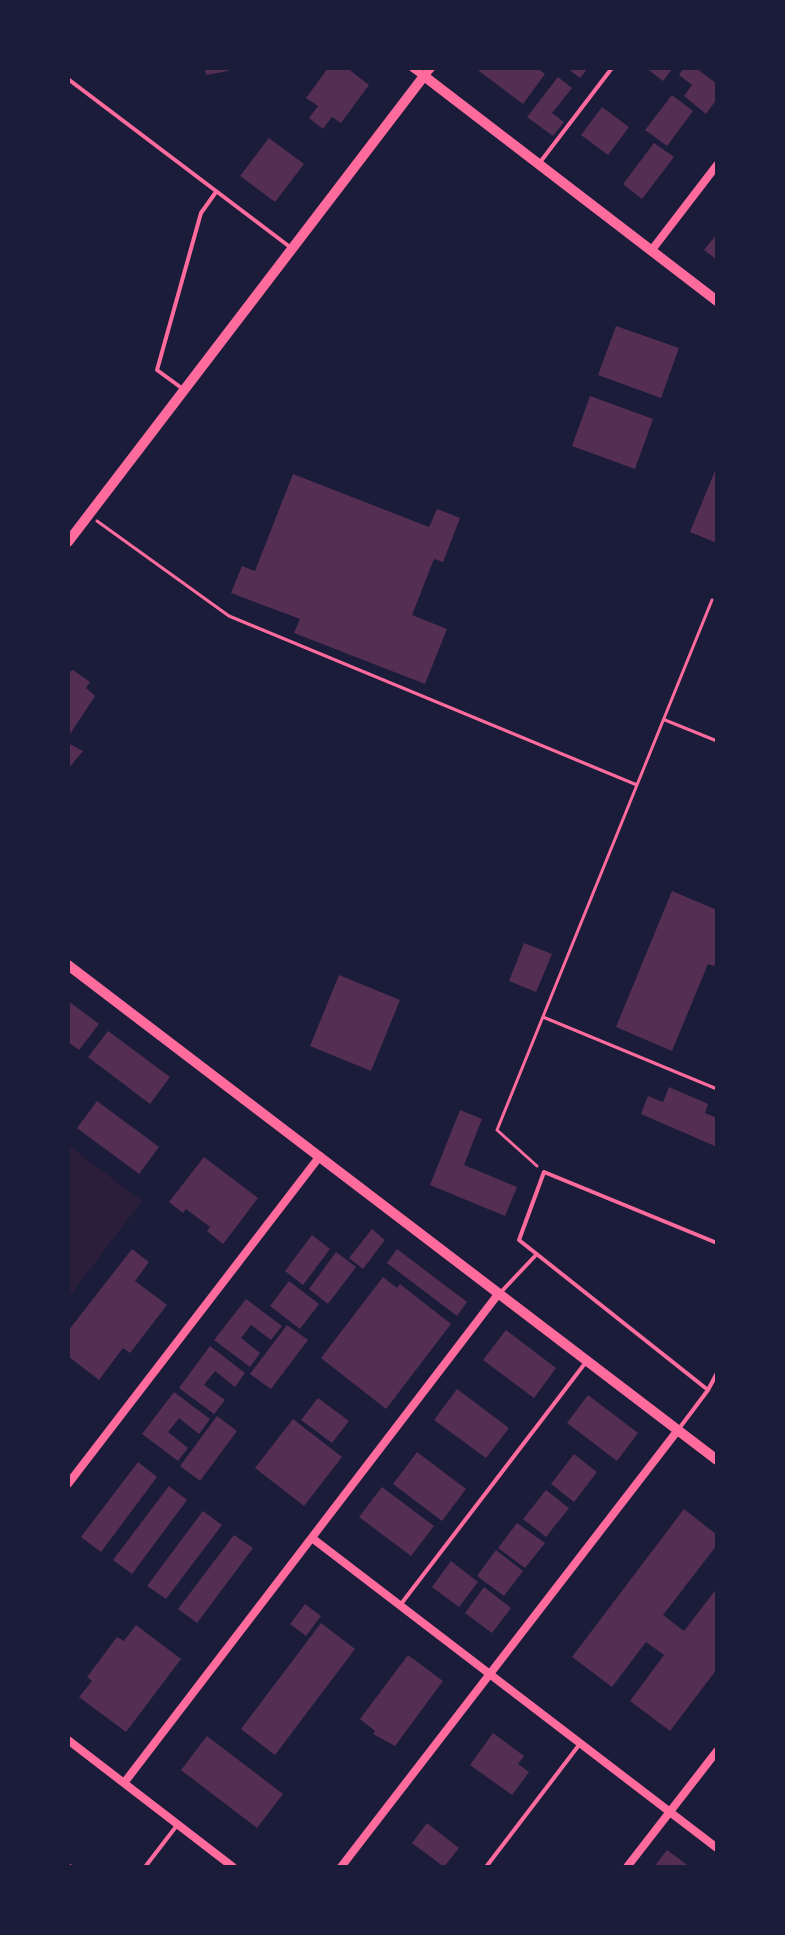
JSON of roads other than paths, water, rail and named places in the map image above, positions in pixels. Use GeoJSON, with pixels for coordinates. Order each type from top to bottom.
{"type":"FeatureCollection","features":[{"type":"Feature","properties":{"kind":"street"},"geometry":{"type":"LineString","coordinates":[[413,68],[428,72],[538,165],[717,301]]}},
{"type":"Feature","properties":{"kind":"street"},"geometry":{"type":"LineString","coordinates":[[68,542],[428,72]]}},
{"type":"Feature","properties":{"kind":"street"},"geometry":{"type":"LineString","coordinates":[[651,251],[717,165]]}},
{"type":"Feature","properties":{"kind":"street"},"geometry":{"type":"LineString","coordinates":[[68,965],[717,1460]]}},
{"type":"Feature","properties":{"kind":"street"},"geometry":{"type":"LineString","coordinates":[[68,1484],[320,1156]]}},
{"type":"Feature","properties":{"kind":"street"},"geometry":{"type":"LineString","coordinates":[[124,1783],[499,1293]]}},
{"type":"Feature","properties":{"kind":"street"},"geometry":{"type":"LineString","coordinates":[[341,1867],[678,1430]]}},
{"type":"Feature","properties":{"kind":"street"},"geometry":{"type":"LineString","coordinates":[[312,1538],[717,1848]]}},
{"type":"Feature","properties":{"kind":"street"},"geometry":{"type":"LineString","coordinates":[[68,1740],[233,1867]]}},
{"type":"Feature","properties":{"kind":"street"},"geometry":{"type":"LineString","coordinates":[[627,1867],[717,1751]]}},
{"type":"Feature","properties":{"kind":"lane"},"geometry":{"type":"LineString","coordinates":[[538,165],[612,68]]}},
{"type":"Feature","properties":{"kind":"lane"},"geometry":{"type":"LineString","coordinates":[[68,79],[292,249]]}},
{"type":"Feature","properties":{"kind":"lane"},"geometry":{"type":"LineString","coordinates":[[184,390],[157,370],[201,213],[216,192]]}},
{"type":"Feature","properties":{"kind":"lane"},"geometry":{"type":"LineString","coordinates":[[708,1390],[535,1256],[519,1240],[544,1172],[717,1243]]}},
{"type":"Feature","properties":{"kind":"lane"},"geometry":{"type":"LineString","coordinates":[[499,1293],[535,1256]]}},
{"type":"Feature","properties":{"kind":"lane"},"geometry":{"type":"LineString","coordinates":[[401,1604],[587,1361]]}},
{"type":"Feature","properties":{"kind":"lane"},"geometry":{"type":"LineString","coordinates":[[678,1430],[717,1373]]}},
{"type":"Feature","properties":{"kind":"lane"},"geometry":{"type":"LineString","coordinates":[[486,1867],[581,1743]]}},
{"type":"Feature","properties":{"kind":"lane"},"geometry":{"type":"LineString","coordinates":[[145,1867],[178,1824]]}}]}
